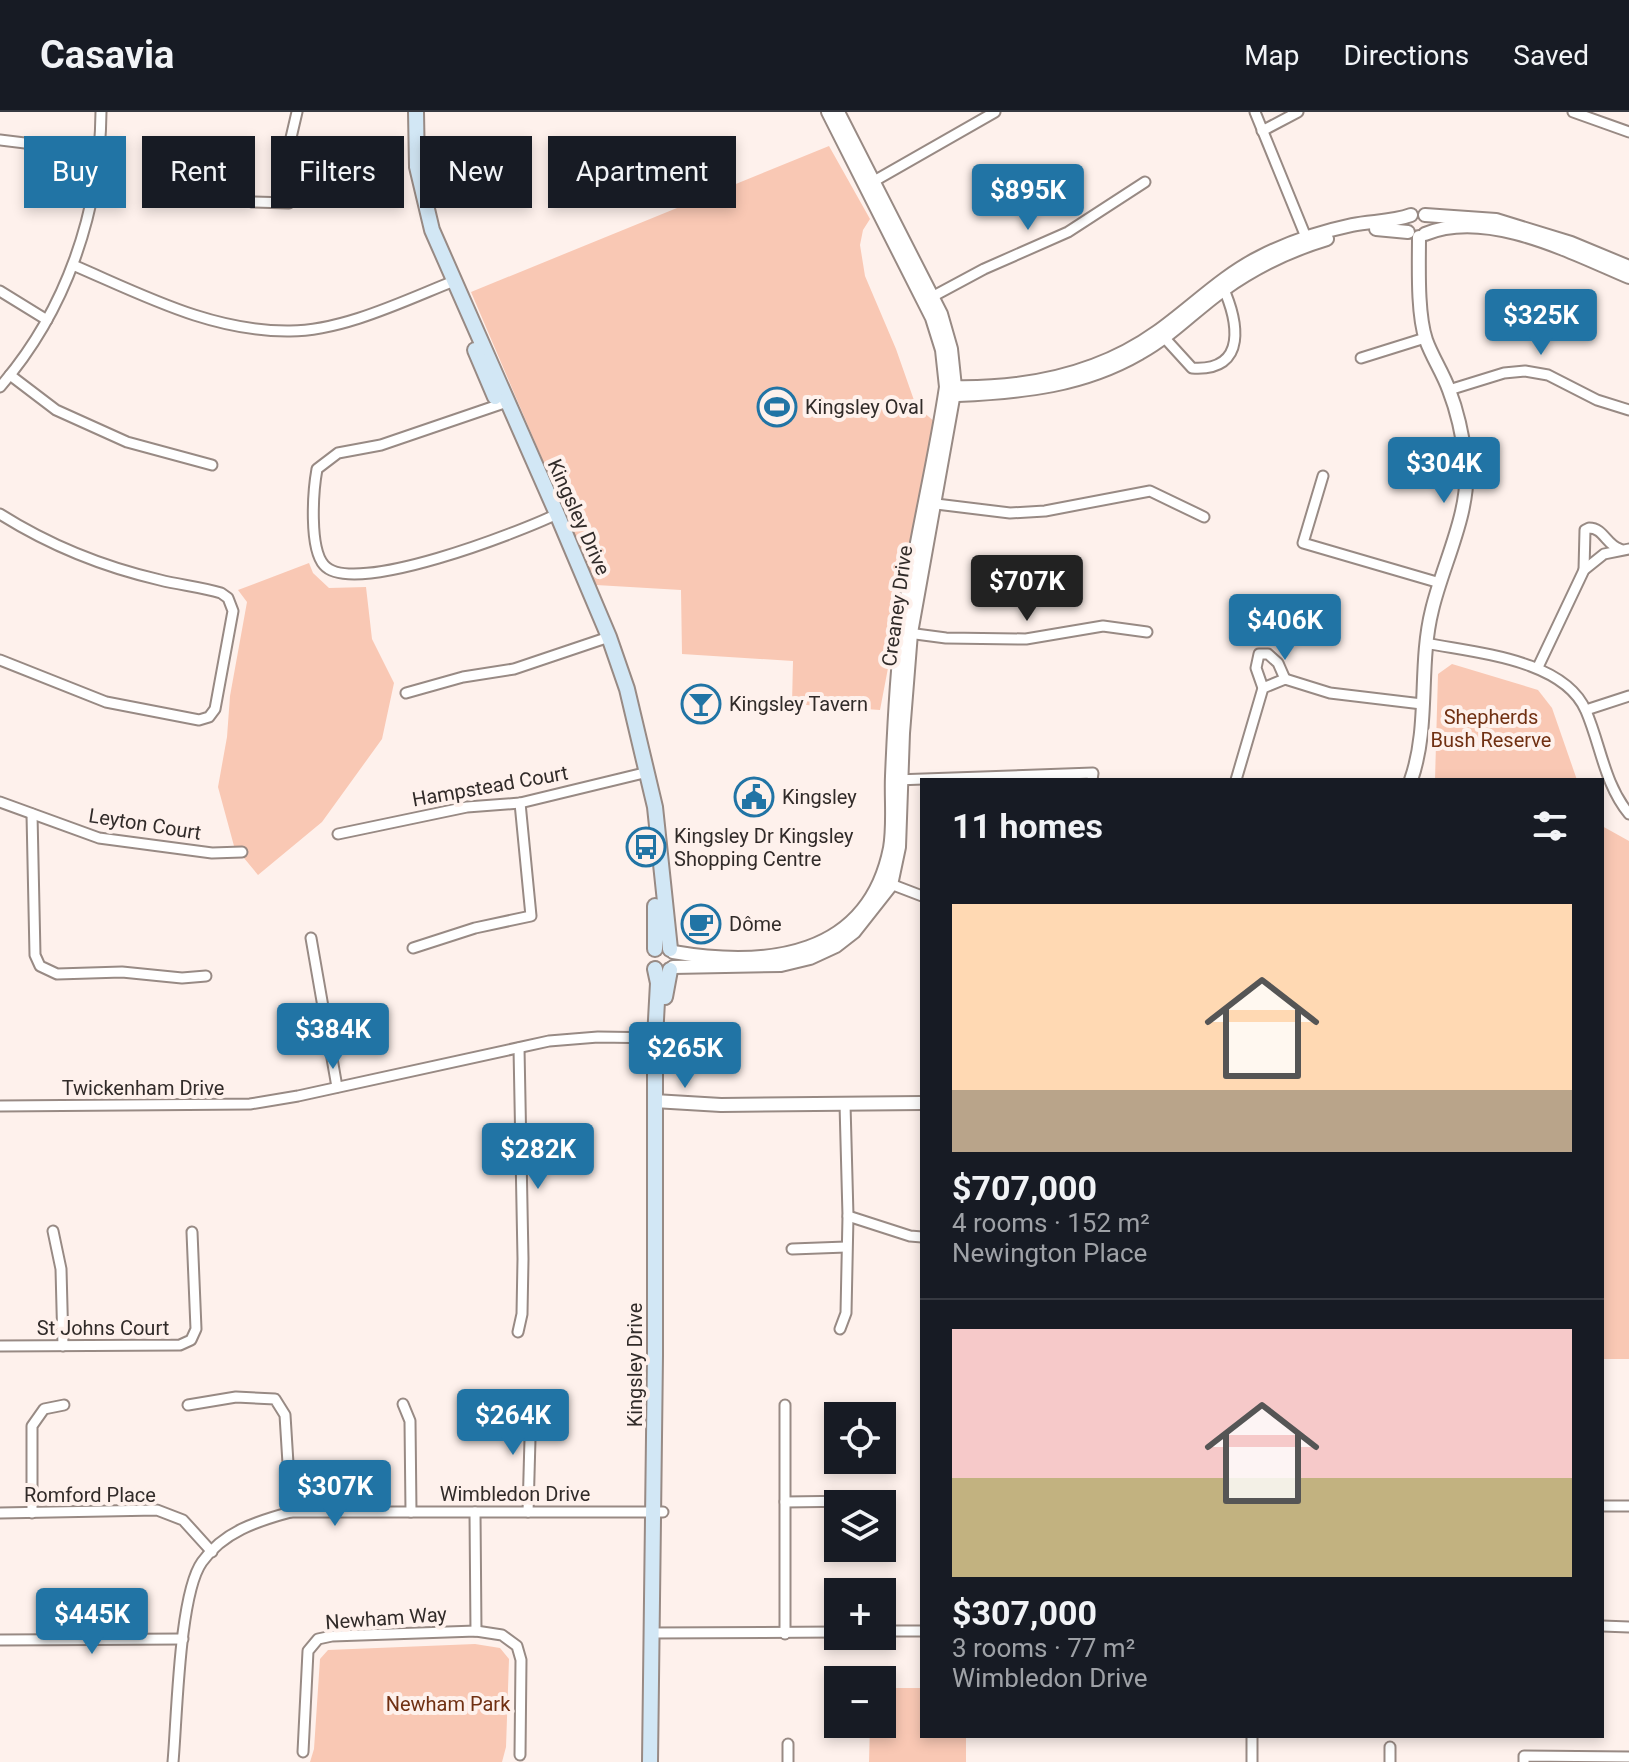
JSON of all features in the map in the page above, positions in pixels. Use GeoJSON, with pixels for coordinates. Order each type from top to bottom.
{"type":"FeatureCollection","features":[{"type":"Feature","properties":{"kind":"main road","name":"Kingsley Drive"},"geometry":{"type":"LineString","coordinates":[[408,112],[407,154],[415,202],[627,689],[661,851],[666,950]]}},
{"type":"Feature","properties":{"kind":"main road","name":"Kingsley Drive"},"geometry":{"type":"LineString","coordinates":[[416,112],[416,153],[421,193],[450,282]]}},
{"type":"Feature","properties":{"kind":"main road"},"geometry":{"type":"LineString","coordinates":[[666,950],[676,959],[666,969],[650,959],[666,950]]}},
{"type":"Feature","properties":{"kind":"main road","name":"Kingsley Drive"},"geometry":{"type":"LineString","coordinates":[[650,1762],[658,1512],[659,1038],[666,969]]}},
{"type":"Feature","properties":{"kind":"main road","name":"Kingsley Drive"},"geometry":{"type":"LineString","coordinates":[[655,1634],[659,1762]]}},
{"type":"Feature","properties":{"kind":"street"},"geometry":{"type":"LineString","coordinates":[[99,136],[101,112]]}},
{"type":"Feature","properties":{"kind":"street"},"geometry":{"type":"LineString","coordinates":[[255,202],[289,203],[290,142],[297,112]]}},
{"type":"Feature","properties":{"kind":"street","name":"Creaney Drive"},"geometry":{"type":"LineString","coordinates":[[666,969],[781,965],[810,958],[836,946],[854,932],[886,882],[899,847],[896,780],[907,633],[950,391],[947,331],[828,112]]}},
{"type":"Feature","properties":{"kind":"street","name":"Creaney Drive"},"geometry":{"type":"LineString","coordinates":[[838,112],[869,184]]}},
{"type":"Feature","properties":{"kind":"street"},"geometry":{"type":"LineString","coordinates":[[869,184],[995,112]]}},
{"type":"Feature","properties":{"kind":"street"},"geometry":{"type":"LineString","coordinates":[[1255,112],[1307,240]]}},
{"type":"Feature","properties":{"kind":"street"},"geometry":{"type":"LineString","coordinates":[[1262,131],[1298,112]]}},
{"type":"Feature","properties":{"kind":"street"},"geometry":{"type":"LineString","coordinates":[[1573,112],[1629,132]]}},
{"type":"Feature","properties":{"kind":"street"},"geometry":{"type":"LineString","coordinates":[[0,140],[24,143]]}},
{"type":"Feature","properties":{"kind":"street"},"geometry":{"type":"LineString","coordinates":[[928,299],[984,269],[1068,232],[1145,182]]}},
{"type":"Feature","properties":{"kind":"street"},"geometry":{"type":"LineString","coordinates":[[0,387],[47,320],[73,265],[90,208]]}},
{"type":"Feature","properties":{"kind":"street"},"geometry":{"type":"LineString","coordinates":[[950,391],[1027,383],[1064,375],[1113,358],[1161,335],[1258,258],[1354,225],[1398,220],[1418,213],[1496,220],[1547,235],[1629,267]]}},
{"type":"Feature","properties":{"kind":"street"},"geometry":{"type":"LineString","coordinates":[[1411,215],[1406,225],[1417,234],[1425,338],[1449,390],[1463,437],[1466,467],[1465,496],[1426,643],[1420,747],[1412,778]]}},
{"type":"Feature","properties":{"kind":"street"},"geometry":{"type":"LineString","coordinates":[[1417,234],[1430,225],[1425,215]]}},
{"type":"Feature","properties":{"kind":"street"},"geometry":{"type":"LineString","coordinates":[[1307,240],[1367,229],[1400,229],[1417,234],[1441,227],[1494,229],[1568,251],[1629,277]]}},
{"type":"Feature","properties":{"kind":"street"},"geometry":{"type":"LineString","coordinates":[[73,265],[191,316],[235,327],[292,332],[346,322],[450,282]]}},
{"type":"Feature","properties":{"kind":"street"},"geometry":{"type":"LineString","coordinates":[[1161,335],[1192,368],[1218,365],[1227,357],[1235,341],[1236,326],[1222,286]]}},
{"type":"Feature","properties":{"kind":"street"},"geometry":{"type":"LineString","coordinates":[[0,291],[47,320]]}},
{"type":"Feature","properties":{"kind":"street"},"geometry":{"type":"LineString","coordinates":[[1361,358],[1425,338]]}},
{"type":"Feature","properties":{"kind":"street"},"geometry":{"type":"LineString","coordinates":[[1449,390],[1504,373],[1525,371],[1548,375],[1597,400],[1629,410]]}},
{"type":"Feature","properties":{"kind":"street"},"geometry":{"type":"LineString","coordinates":[[10,375],[56,410],[127,442],[212,465]]}},
{"type":"Feature","properties":{"kind":"street"},"geometry":{"type":"LineString","coordinates":[[503,404],[381,445],[338,453],[317,469],[314,527],[320,558],[329,570],[339,573],[378,572],[484,544],[553,516]]}},
{"type":"Feature","properties":{"kind":"street"},"geometry":{"type":"LineString","coordinates":[[1323,476],[1303,543],[1440,583]]}},
{"type":"Feature","properties":{"kind":"street"},"geometry":{"type":"LineString","coordinates":[[929,503],[1010,513],[1045,511],[1150,491],[1204,517]]}},
{"type":"Feature","properties":{"kind":"street"},"geometry":{"type":"LineString","coordinates":[[0,514],[45,540],[102,563],[159,580],[221,593],[228,598],[233,611],[215,709],[209,717],[199,720],[106,702],[0,660]]}},
{"type":"Feature","properties":{"kind":"street"},"geometry":{"type":"LineString","coordinates":[[1538,667],[1584,570],[1585,530],[1600,530],[1613,547],[1625,549]]}},
{"type":"Feature","properties":{"kind":"street"},"geometry":{"type":"LineString","coordinates":[[1584,570],[1604,554],[1625,549]]}},
{"type":"Feature","properties":{"kind":"street"},"geometry":{"type":"LineString","coordinates":[[907,633],[946,638],[1026,639],[1103,626],[1147,632]]}},
{"type":"Feature","properties":{"kind":"street"},"geometry":{"type":"LineString","coordinates":[[406,693],[463,677],[514,669],[605,638]]}},
{"type":"Feature","properties":{"kind":"street"},"geometry":{"type":"LineString","coordinates":[[1426,643],[1538,667],[1563,681],[1586,710],[1602,765],[1616,796],[1629,814]]}},
{"type":"Feature","properties":{"kind":"street"},"geometry":{"type":"LineString","coordinates":[[1237,778],[1263,688],[1256,668],[1259,654],[1268,654],[1278,663],[1285,679]]}},
{"type":"Feature","properties":{"kind":"street"},"geometry":{"type":"LineString","coordinates":[[1263,688],[1285,679],[1330,693],[1422,704]]}},
{"type":"Feature","properties":{"kind":"street"},"geometry":{"type":"LineString","coordinates":[[1586,710],[1629,696]]}},
{"type":"Feature","properties":{"kind":"street","name":"Hampstead Court"},"geometry":{"type":"LineString","coordinates":[[338,834],[467,807],[520,803],[644,773]]}},
{"type":"Feature","properties":{"kind":"street"},"geometry":{"type":"LineString","coordinates":[[952,778],[1093,773],[1092,778]]}},
{"type":"Feature","properties":{"kind":"street"},"geometry":{"type":"LineString","coordinates":[[896,780],[920,779]]}},
{"type":"Feature","properties":{"kind":"street","name":"Leyton Court"},"geometry":{"type":"LineString","coordinates":[[0,802],[112,840],[212,853],[242,852]]}},
{"type":"Feature","properties":{"kind":"street"},"geometry":{"type":"LineString","coordinates":[[413,948],[475,928],[531,916],[520,803]]}},
{"type":"Feature","properties":{"kind":"street"},"geometry":{"type":"LineString","coordinates":[[32,814],[35,955],[40,966],[57,974],[122,972],[174,977],[206,976]]}},
{"type":"Feature","properties":{"kind":"street"},"geometry":{"type":"LineString","coordinates":[[886,882],[920,895]]}},
{"type":"Feature","properties":{"kind":"street","name":"Creaney Drive"},"geometry":{"type":"LineString","coordinates":[[666,950],[704,957],[767,957],[808,949],[832,938],[848,925],[886,882]]}},
{"type":"Feature","properties":{"kind":"street"},"geometry":{"type":"LineString","coordinates":[[311,938],[337,1087]]}},
{"type":"Feature","properties":{"kind":"street","name":"Twickenham Drive"},"geometry":{"type":"LineString","coordinates":[[0,1106],[231,1105],[298,1096],[571,1038],[659,1038]]}},
{"type":"Feature","properties":{"kind":"street"},"geometry":{"type":"LineString","coordinates":[[518,1332],[522,1314],[523,1259],[519,1048]]}},
{"type":"Feature","properties":{"kind":"street"},"geometry":{"type":"LineString","coordinates":[[659,1105],[920,1103]]}},
{"type":"Feature","properties":{"kind":"street"},"geometry":{"type":"LineString","coordinates":[[840,1329],[846,1313],[848,1216],[845,1104]]}},
{"type":"Feature","properties":{"kind":"street"},"geometry":{"type":"LineString","coordinates":[[848,1216],[920,1237]]}},
{"type":"Feature","properties":{"kind":"street"},"geometry":{"type":"LineString","coordinates":[[53,1231],[61,1269],[63,1346]]}},
{"type":"Feature","properties":{"kind":"street","name":"St Johns Court"},"geometry":{"type":"LineString","coordinates":[[0,1346],[180,1345],[191,1340],[196,1329],[192,1232]]}},
{"type":"Feature","properties":{"kind":"street"},"geometry":{"type":"LineString","coordinates":[[792,1249],[846,1247]]}},
{"type":"Feature","properties":{"kind":"street"},"geometry":{"type":"LineString","coordinates":[[188,1405],[195,1401],[236,1397],[275,1399],[285,1415],[291,1512]]}},
{"type":"Feature","properties":{"kind":"street"},"geometry":{"type":"LineString","coordinates":[[528,1512],[531,1402]]}},
{"type":"Feature","properties":{"kind":"street"},"geometry":{"type":"LineString","coordinates":[[403,1404],[410,1421],[411,1512]]}},
{"type":"Feature","properties":{"kind":"street"},"geometry":{"type":"LineString","coordinates":[[32,1513],[32,1426],[44,1409],[64,1405]]}},
{"type":"Feature","properties":{"kind":"street"},"geometry":{"type":"LineString","coordinates":[[785,1405],[785,1634]]}},
{"type":"Feature","properties":{"kind":"street"},"geometry":{"type":"LineString","coordinates":[[785,1502],[824,1501]]}},
{"type":"Feature","properties":{"kind":"street"},"geometry":{"type":"LineString","coordinates":[[1604,1506],[1629,1506]]}},
{"type":"Feature","properties":{"kind":"street","name":"Romford Place"},"geometry":{"type":"LineString","coordinates":[[0,1513],[157,1510],[183,1520],[212,1552]]}},
{"type":"Feature","properties":{"kind":"street","name":"Wimbledon Drive"},"geometry":{"type":"LineString","coordinates":[[173,1762],[188,1600],[200,1564],[222,1541],[246,1526],[291,1512],[658,1512]]}},
{"type":"Feature","properties":{"kind":"street","name":"Newham Way"},"geometry":{"type":"LineString","coordinates":[[475,1512],[476,1631]]}},
{"type":"Feature","properties":{"kind":"street"},"geometry":{"type":"LineString","coordinates":[[1604,1626],[1629,1627]]}},
{"type":"Feature","properties":{"kind":"street","name":"Newham Way"},"geometry":{"type":"LineString","coordinates":[[303,1752],[308,1651],[318,1639],[476,1631],[502,1635],[517,1646],[521,1660],[520,1755]]}},
{"type":"Feature","properties":{"kind":"street"},"geometry":{"type":"LineString","coordinates":[[896,1631],[920,1631]]}},
{"type":"Feature","properties":{"kind":"street"},"geometry":{"type":"LineString","coordinates":[[655,1634],[824,1633]]}},
{"type":"Feature","properties":{"kind":"street"},"geometry":{"type":"LineString","coordinates":[[0,1640],[183,1639]]}},
{"type":"Feature","properties":{"kind":"street"},"geometry":{"type":"LineString","coordinates":[[1252,1738],[1252,1762]]}},
{"type":"Feature","properties":{"kind":"street"},"geometry":{"type":"LineString","coordinates":[[788,1744],[788,1762]]}},
{"type":"Feature","properties":{"kind":"street"},"geometry":{"type":"LineString","coordinates":[[1390,1747],[1390,1762]]}},
{"type":"Feature","properties":{"kind":"street"},"geometry":{"type":"LineString","coordinates":[[1524,1762],[1524,1756],[1629,1757]]}},
{"type":"Feature","properties":{"kind":"green space"},"geometry":{"type":"Polygon","coordinates":[[[829,146],[870,219],[863,230],[860,245],[865,276],[916,406],[935,422],[880,710],[792,704],[793,661],[682,654],[681,590],[596,585],[471,292],[677,208],[736,208],[736,184],[829,146]]]}},
{"type":"Feature","properties":{"kind":"green space"},"geometry":{"type":"Polygon","coordinates":[[[309,563],[313,573],[329,588],[366,587],[372,639],[394,683],[382,739],[322,822],[258,875],[234,846],[218,787],[247,602],[238,590],[309,563]]]}},
{"type":"Feature","properties":{"kind":"green space","name":"Shepherds Bush Reserve"},"geometry":{"type":"Polygon","coordinates":[[[1452,664],[1538,690],[1552,708],[1576,778],[1435,778],[1438,674],[1452,664]]]}},
{"type":"Feature","properties":{"kind":"green space"},"geometry":{"type":"Polygon","coordinates":[[[1604,827],[1629,841],[1629,1359],[1604,1359],[1604,827]]]}},
{"type":"Feature","properties":{"kind":"green space","name":"Newham Park"},"geometry":{"type":"Polygon","coordinates":[[[475,1644],[500,1648],[509,1659],[506,1747],[502,1762],[310,1762],[314,1749],[320,1659],[328,1650],[475,1644]]]}},
{"type":"Feature","properties":{"kind":"green space"},"geometry":{"type":"Polygon","coordinates":[[[896,1688],[920,1688],[920,1738],[966,1738],[966,1762],[869,1762],[870,1738],[896,1738],[896,1688]]]}},
{"type":"Feature","properties":{"kind":"place","name":"Kingsley Oval"},"geometry":{"type":"Point","coordinates":[777,407]}},
{"type":"Feature","properties":{"kind":"place","name":"Kingsley Tavern"},"geometry":{"type":"Point","coordinates":[701,704]}},
{"type":"Feature","properties":{"kind":"place","name":"Kingsley"},"geometry":{"type":"Point","coordinates":[754,797]}},
{"type":"Feature","properties":{"kind":"place","name":"Kingsley Dr Kingsley Shopping Centre"},"geometry":{"type":"Point","coordinates":[646,847]}},
{"type":"Feature","properties":{"kind":"place","name":"Dôme"},"geometry":{"type":"Point","coordinates":[701,924]}}]}
